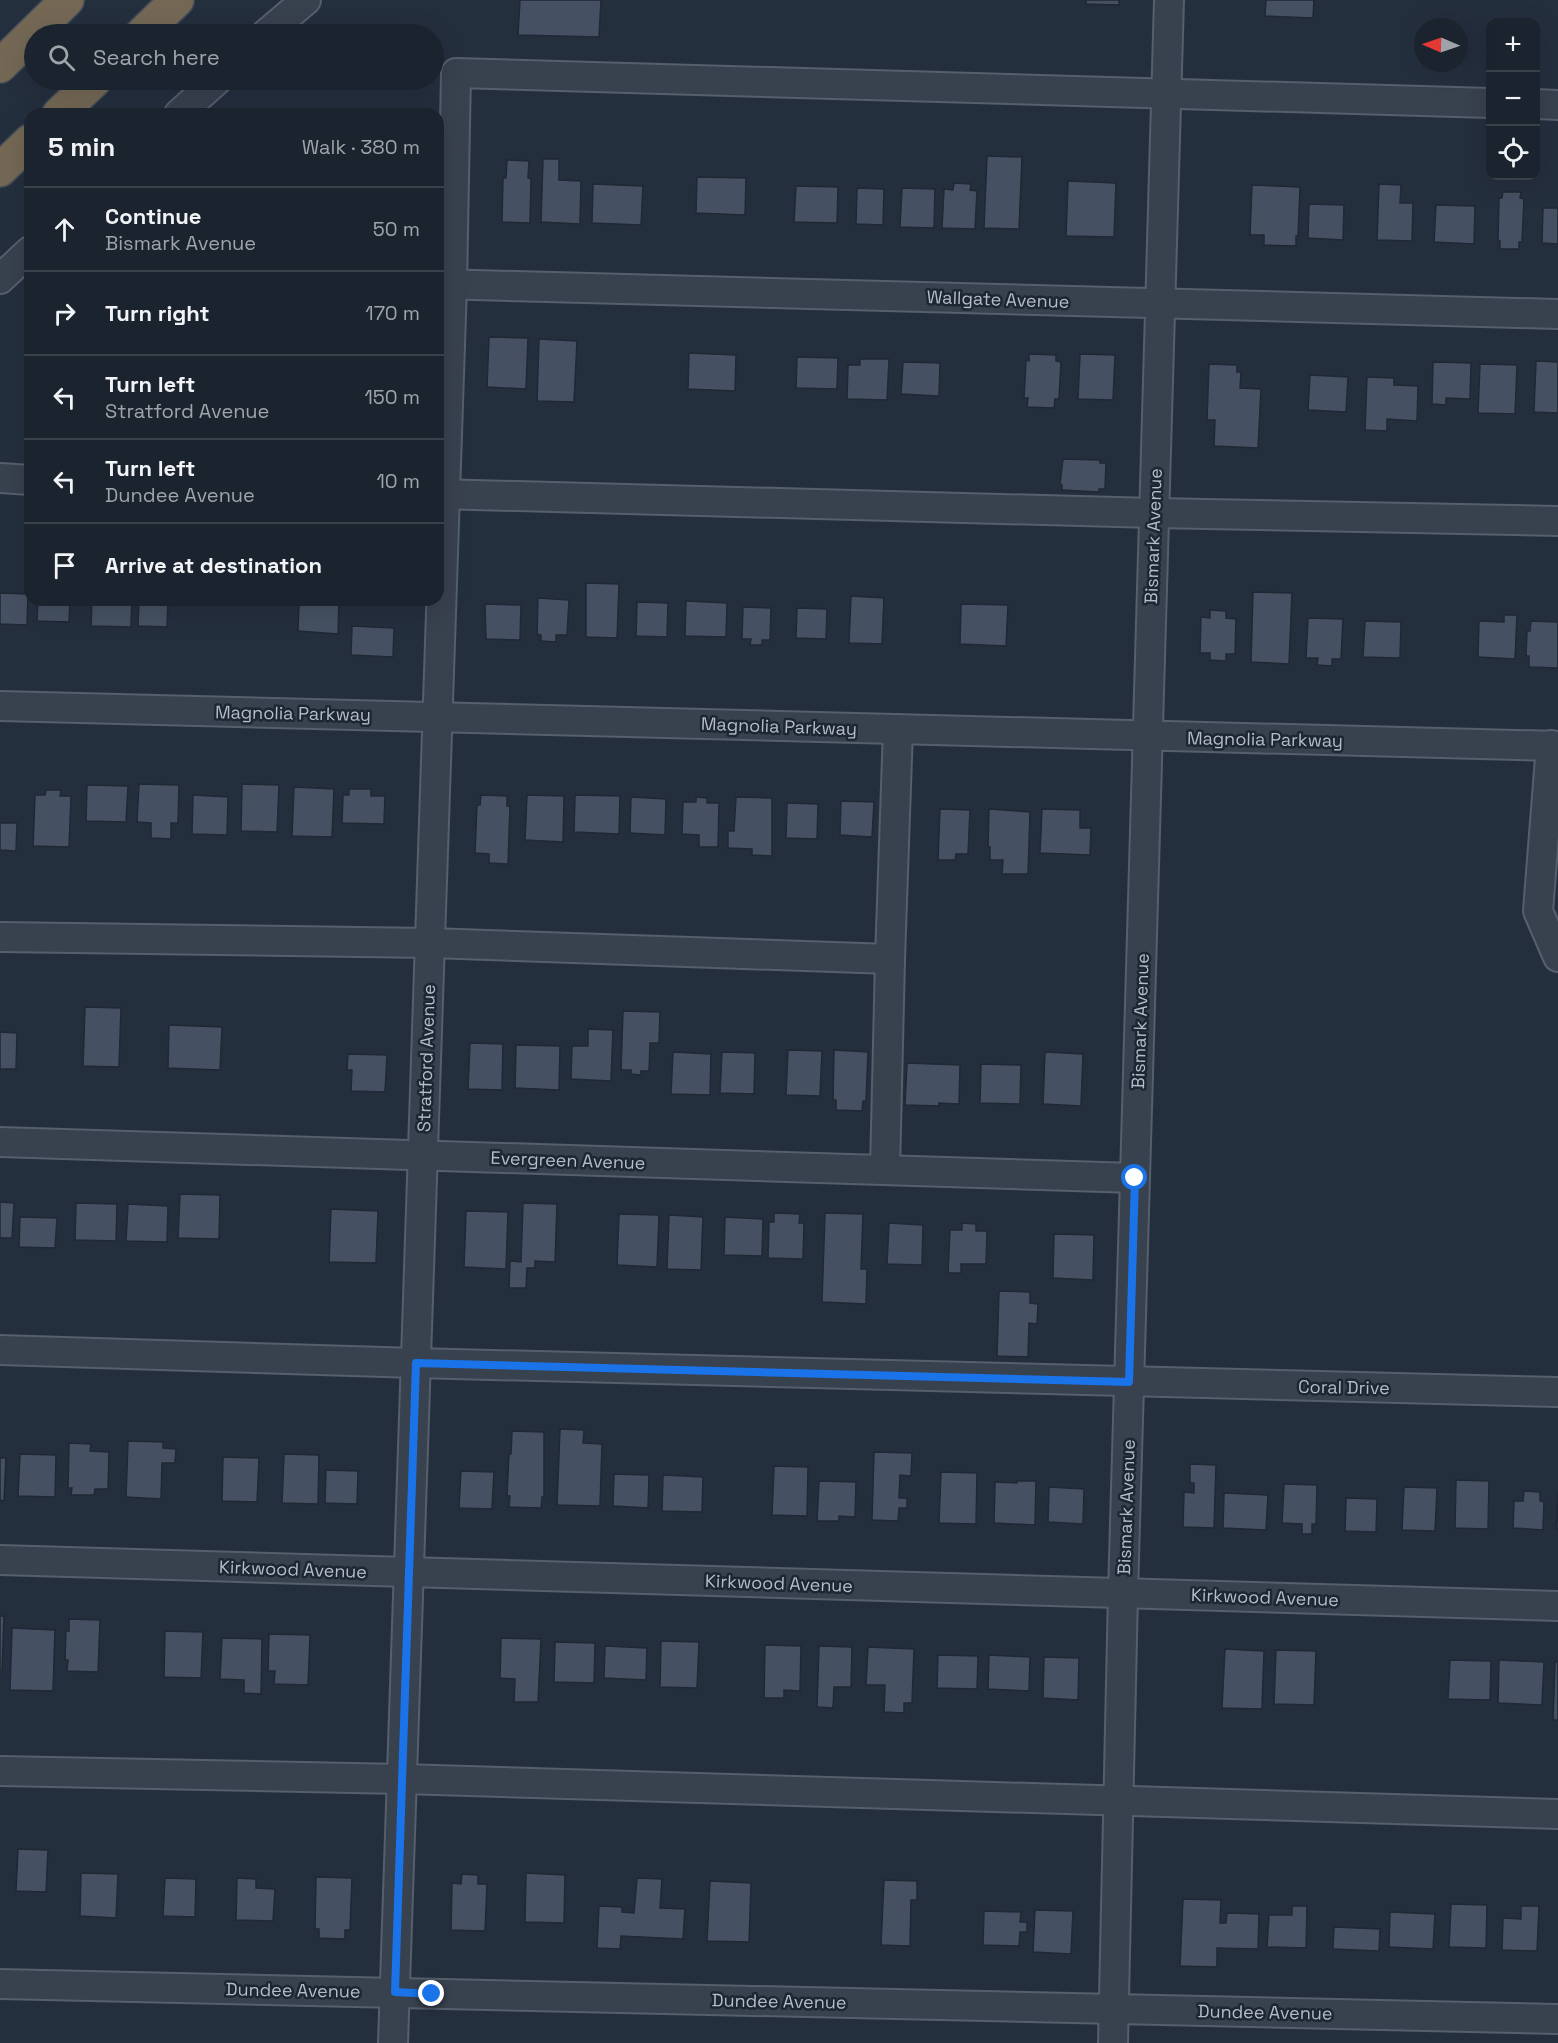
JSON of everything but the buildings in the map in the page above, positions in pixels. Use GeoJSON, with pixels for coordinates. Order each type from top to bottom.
{"type":"FeatureCollection","features":[{"type":"Feature","properties":{"kind":"highway"},"geometry":{"type":"LineString","coordinates":[[43,24],[67,0]]}},
{"type":"Feature","properties":{"kind":"highway"},"geometry":{"type":"LineString","coordinates":[[152,24],[177,0]]}},
{"type":"Feature","properties":{"kind":"highway"},"geometry":{"type":"LineString","coordinates":[[0,66],[24,42]]}},
{"type":"Feature","properties":{"kind":"highway"},"geometry":{"type":"LineString","coordinates":[[65,108],[84,90]]}},
{"type":"Feature","properties":{"kind":"highway"},"geometry":{"type":"LineString","coordinates":[[0,170],[24,147]]}},
{"type":"Feature","properties":{"kind":"street"},"geometry":{"type":"LineString","coordinates":[[278,24],[306,0]]}},
{"type":"Feature","properties":{"kind":"street","name":"Bismark Avenue"},"geometry":{"type":"LineString","coordinates":[[1113,2043],[1123,1593],[1169,0]]}},
{"type":"Feature","properties":{"kind":"street","name":"Stratford Avenue"},"geometry":{"type":"LineString","coordinates":[[444,336],[456,73],[1166,93]]}},
{"type":"Feature","properties":{"kind":"street"},"geometry":{"type":"LineString","coordinates":[[186,108],[206,90]]}},
{"type":"Feature","properties":{"kind":"street"},"geometry":{"type":"LineString","coordinates":[[1166,93],[1486,103]]}},
{"type":"Feature","properties":{"kind":"street"},"geometry":{"type":"LineString","coordinates":[[1540,104],[1558,105]]}},
{"type":"Feature","properties":{"kind":"street"},"geometry":{"type":"LineString","coordinates":[[0,279],[24,257]]}},
{"type":"Feature","properties":{"kind":"street","name":"Wallgate Avenue"},"geometry":{"type":"LineString","coordinates":[[445,284],[1558,315]]}},
{"type":"Feature","properties":{"kind":"street"},"geometry":{"type":"LineString","coordinates":[[0,478],[24,480]]}},
{"type":"Feature","properties":{"kind":"street"},"geometry":{"type":"LineString","coordinates":[[444,494],[1154,513],[1558,520]]}},
{"type":"Feature","properties":{"kind":"street","name":"Stratford Avenue"},"geometry":{"type":"LineString","coordinates":[[393,2043],[438,716],[439,606]]}},
{"type":"Feature","properties":{"kind":"street","name":"Magnolia Parkway"},"geometry":{"type":"LineString","coordinates":[[0,706],[1554,746]]}},
{"type":"Feature","properties":{"kind":"street"},"geometry":{"type":"LineString","coordinates":[[885,1170],[898,729]]}},
{"type":"Feature","properties":{"kind":"street"},"geometry":{"type":"LineString","coordinates":[[1554,746],[1538,911],[1558,957]]}},
{"type":"Feature","properties":{"kind":"street"},"geometry":{"type":"LineString","coordinates":[[0,937],[430,943],[890,959]]}},
{"type":"Feature","properties":{"kind":"street","name":"Evergreen Avenue"},"geometry":{"type":"LineString","coordinates":[[0,1142],[1135,1178]]}},
{"type":"Feature","properties":{"kind":"street","name":"Coral Drive"},"geometry":{"type":"LineString","coordinates":[[0,1350],[1558,1392]]}},
{"type":"Feature","properties":{"kind":"street","name":"Kirkwood Avenue"},"geometry":{"type":"LineString","coordinates":[[0,1560],[1558,1606]]}},
{"type":"Feature","properties":{"kind":"street"},"geometry":{"type":"LineString","coordinates":[[0,1771],[402,1779],[1558,1814]]}},
{"type":"Feature","properties":{"kind":"street","name":"Dundee Avenue"},"geometry":{"type":"LineString","coordinates":[[0,1984],[1558,2019]]}},
{"type":"Feature","properties":{"kind":"route"},"geometry":{"type":"LineString","coordinates":[[432,1994],[395,1992],[416,1363],[1129,1382],[1135,1178]]}}]}
